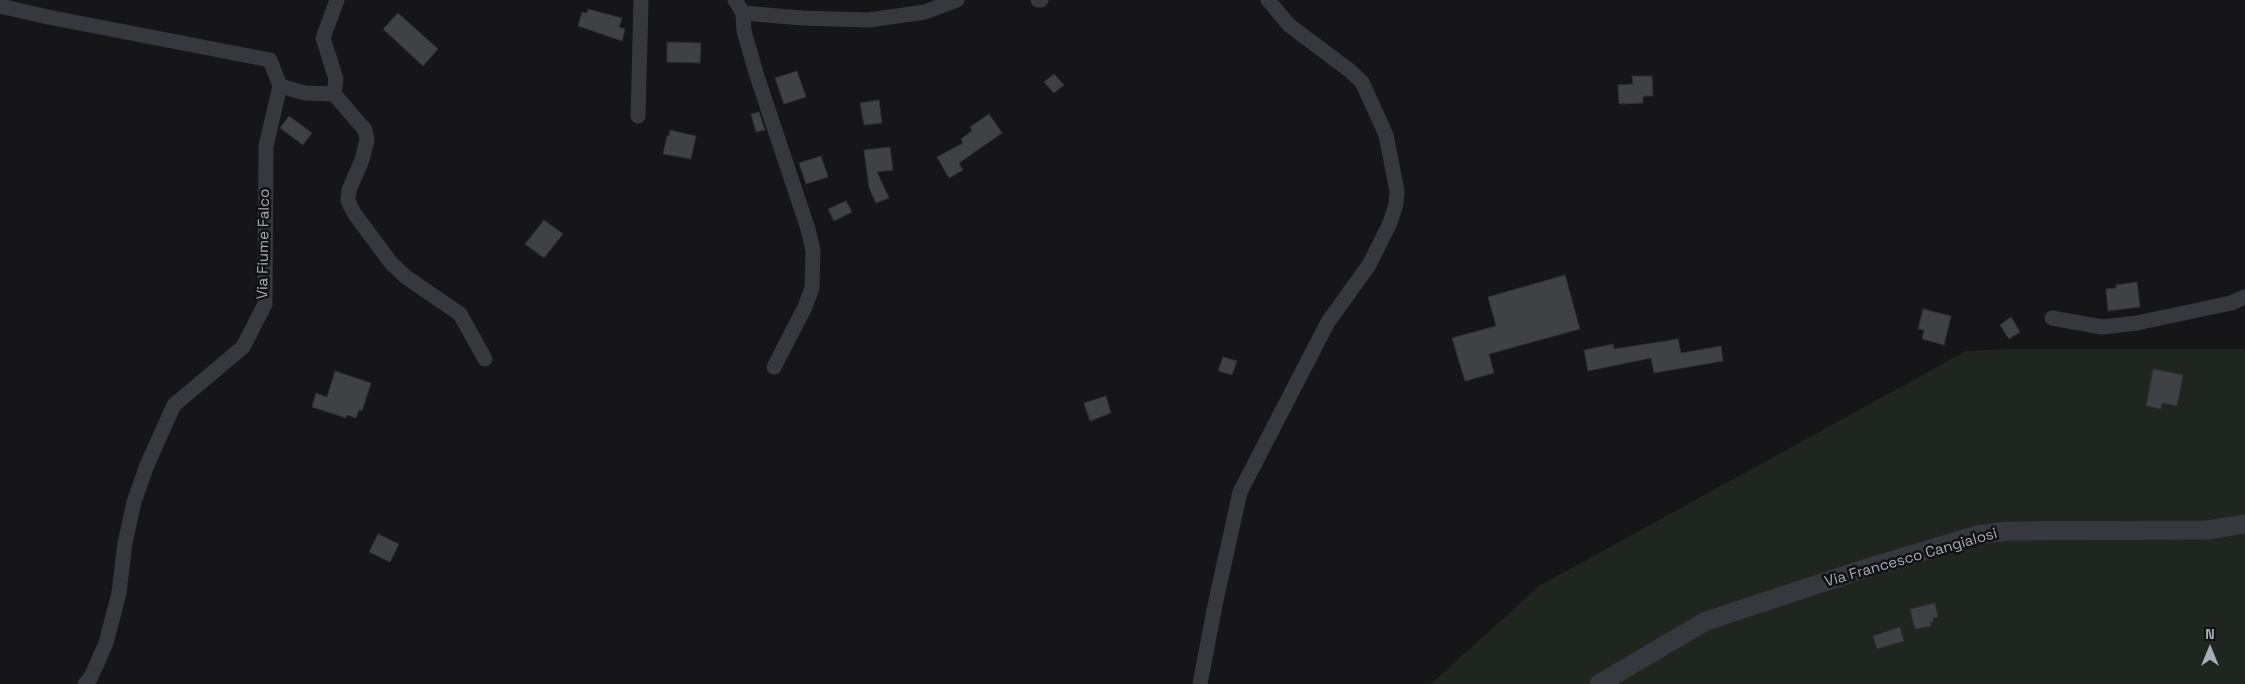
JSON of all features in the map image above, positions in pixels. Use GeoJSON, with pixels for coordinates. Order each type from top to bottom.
{"type":"FeatureCollection","features":[{"type":"Feature","properties":{"kind":"street"},"geometry":{"type":"LineString","coordinates":[[334,94],[336,79],[323,38],[337,0]]}},
{"type":"Feature","properties":{"kind":"street"},"geometry":{"type":"LineString","coordinates":[[638,116],[641,0]]}},
{"type":"Feature","properties":{"kind":"street"},"geometry":{"type":"LineString","coordinates":[[774,368],[805,307],[812,288],[813,250],[756,73],[739,7],[802,18],[869,20],[925,12],[957,0]]}},
{"type":"Feature","properties":{"kind":"street"},"geometry":{"type":"LineString","coordinates":[[1200,684],[1213,613],[1240,492],[1328,322],[1369,265],[1390,223],[1396,204],[1397,192],[1386,135],[1362,82],[1289,25],[1268,0]]}},
{"type":"Feature","properties":{"kind":"street"},"geometry":{"type":"LineString","coordinates":[[0,6],[270,60],[280,86],[305,93],[334,94],[365,130],[366,140],[362,160],[349,190],[348,201],[354,213],[391,263],[406,277],[460,314],[485,359]]}},
{"type":"Feature","properties":{"kind":"street","name":"Via Fiume Falco"},"geometry":{"type":"LineString","coordinates":[[85,684],[91,677],[106,643],[118,593],[134,502],[147,465],[174,405],[243,347],[265,304],[266,146],[280,86]]}},
{"type":"Feature","properties":{"kind":"street"},"geometry":{"type":"LineString","coordinates":[[2052,318],[2102,327],[2137,323],[2231,303],[2245,297]]}},
{"type":"Feature","properties":{"kind":"street","name":"Via Francesco Cangialosi"},"geometry":{"type":"LineString","coordinates":[[1599,684],[1706,621],[1870,567],[1977,536],[2007,531],[2208,530],[2245,524]]}},
{"type":"Feature","properties":{"kind":"shaded area"},"geometry":{"type":"Polygon","coordinates":[[[2006,349],[2245,349],[2245,684],[1431,684],[1539,586],[1966,351],[2006,349]]]}},
{"type":"Feature","properties":{"kind":"building"},"geometry":{"type":"Polygon","coordinates":[[[588,9],[622,18],[619,27],[625,29],[622,41],[578,26],[582,12],[587,13],[588,9]]]}},
{"type":"Feature","properties":{"kind":"building"},"geometry":{"type":"Polygon","coordinates":[[[398,13],[438,49],[423,66],[383,29],[398,13]]]}},
{"type":"Feature","properties":{"kind":"building"},"geometry":{"type":"Polygon","coordinates":[[[667,42],[701,43],[700,63],[667,62],[667,42]]]}},
{"type":"Feature","properties":{"kind":"building"},"geometry":{"type":"Polygon","coordinates":[[[797,71],[806,97],[784,104],[775,78],[797,71]]]}},
{"type":"Feature","properties":{"kind":"building"},"geometry":{"type":"Polygon","coordinates":[[[1054,74],[1064,85],[1054,93],[1044,82],[1054,74]]]}},
{"type":"Feature","properties":{"kind":"building"},"geometry":{"type":"Polygon","coordinates":[[[1632,76],[1652,76],[1653,96],[1643,96],[1643,103],[1619,104],[1618,85],[1633,84],[1632,76]]]}},
{"type":"Feature","properties":{"kind":"building"},"geometry":{"type":"Polygon","coordinates":[[[879,100],[882,123],[864,125],[860,103],[879,100]]]}},
{"type":"Feature","properties":{"kind":"building"},"geometry":{"type":"Polygon","coordinates":[[[759,112],[765,130],[756,132],[751,114],[759,112]]]}},
{"type":"Feature","properties":{"kind":"building"},"geometry":{"type":"Polygon","coordinates":[[[989,114],[1002,133],[959,163],[963,170],[949,178],[937,157],[963,143],[961,139],[972,131],[970,127],[989,114]]]}},
{"type":"Feature","properties":{"kind":"building"},"geometry":{"type":"Polygon","coordinates":[[[289,116],[312,133],[303,145],[280,128],[289,116]]]}},
{"type":"Feature","properties":{"kind":"building"},"geometry":{"type":"Polygon","coordinates":[[[670,130],[696,136],[691,159],[663,154],[670,130]]]}},
{"type":"Feature","properties":{"kind":"building"},"geometry":{"type":"Polygon","coordinates":[[[890,147],[893,170],[877,172],[889,198],[876,203],[869,188],[864,150],[890,147]]]}},
{"type":"Feature","properties":{"kind":"building"},"geometry":{"type":"Polygon","coordinates":[[[821,156],[828,177],[806,184],[799,163],[821,156]]]}},
{"type":"Feature","properties":{"kind":"building"},"geometry":{"type":"Polygon","coordinates":[[[846,201],[852,212],[834,221],[828,209],[846,201]]]}},
{"type":"Feature","properties":{"kind":"building"},"geometry":{"type":"Polygon","coordinates":[[[544,220],[563,234],[544,258],[525,244],[544,220]]]}},
{"type":"Feature","properties":{"kind":"building"},"geometry":{"type":"Polygon","coordinates":[[[1565,275],[1580,329],[1489,354],[1494,373],[1465,381],[1452,338],[1496,326],[1488,297],[1565,275]]]}},
{"type":"Feature","properties":{"kind":"building"},"geometry":{"type":"Polygon","coordinates":[[[2137,282],[2140,307],[2108,311],[2106,289],[2116,288],[2116,285],[2137,282]]]}},
{"type":"Feature","properties":{"kind":"building"},"geometry":{"type":"Polygon","coordinates":[[[1923,309],[1951,316],[1944,345],[1922,339],[1924,330],[1918,329],[1923,309]]]}},
{"type":"Feature","properties":{"kind":"building"},"geometry":{"type":"Polygon","coordinates":[[[2011,317],[2020,332],[2009,339],[2000,325],[2011,317]]]}},
{"type":"Feature","properties":{"kind":"building"},"geometry":{"type":"Polygon","coordinates":[[[1678,339],[1681,353],[1721,346],[1723,361],[1654,373],[1651,358],[1588,371],[1584,350],[1613,344],[1614,349],[1678,339]]]}},
{"type":"Feature","properties":{"kind":"building"},"geometry":{"type":"Polygon","coordinates":[[[1223,357],[1237,361],[1232,375],[1218,371],[1223,357]]]}},
{"type":"Feature","properties":{"kind":"building"},"geometry":{"type":"Polygon","coordinates":[[[2153,369],[2183,375],[2177,406],[2162,403],[2161,409],[2146,406],[2153,369]]]}},
{"type":"Feature","properties":{"kind":"building"},"geometry":{"type":"Polygon","coordinates":[[[335,371],[371,383],[362,411],[359,410],[356,418],[347,415],[346,418],[312,407],[316,393],[327,397],[335,371]]]}},
{"type":"Feature","properties":{"kind":"building"},"geometry":{"type":"Polygon","coordinates":[[[1106,396],[1111,413],[1090,421],[1084,403],[1106,396]]]}},
{"type":"Feature","properties":{"kind":"building"},"geometry":{"type":"Polygon","coordinates":[[[378,534],[399,544],[390,562],[369,552],[378,534]]]}},
{"type":"Feature","properties":{"kind":"building"},"geometry":{"type":"Polygon","coordinates":[[[1935,603],[1938,617],[1933,618],[1934,622],[1930,622],[1931,626],[1915,629],[1910,609],[1935,603]]]}},
{"type":"Feature","properties":{"kind":"building"},"geometry":{"type":"Polygon","coordinates":[[[1900,627],[1904,641],[1877,649],[1873,636],[1900,627]]]}}]}
